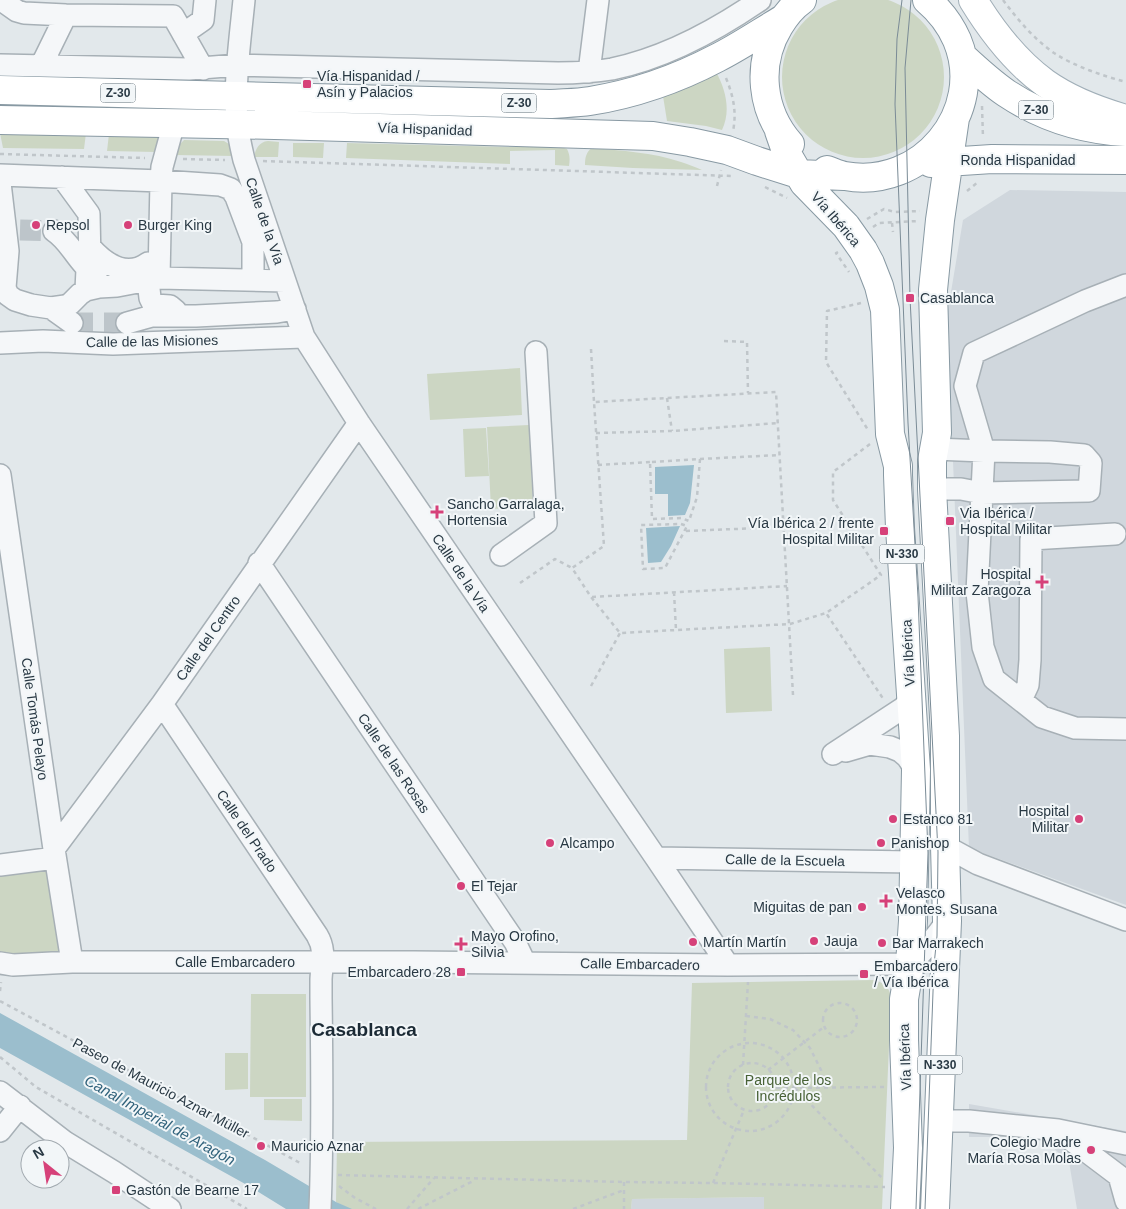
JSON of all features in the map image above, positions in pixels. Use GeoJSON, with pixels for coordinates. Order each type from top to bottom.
{"type":"FeatureCollection","features":[{"type":"Feature","properties":{"kind":"main road"},"geometry":{"type":"LineString","coordinates":[[927,0],[940,12],[949,25],[957,40],[962,56]]}},
{"type":"Feature","properties":{"kind":"main road"},"geometry":{"type":"LineString","coordinates":[[948,161],[964,81],[961,0]]}},
{"type":"Feature","properties":{"kind":"main road"},"geometry":{"type":"LineString","coordinates":[[972,0],[988,24],[1007,47],[1045,83],[1068,97],[1126,119]]}},
{"type":"Feature","properties":{"kind":"main road"},"geometry":{"type":"LineString","coordinates":[[796,6],[774,34],[768,50],[764,74],[766,100],[779,131],[800,154],[813,163],[844,176]]}},
{"type":"Feature","properties":{"kind":"main road","name":"Vía Hispanidad"},"geometry":{"type":"LineString","coordinates":[[0,90],[551,104],[589,101],[628,93],[669,80],[717,58],[796,6]]}},
{"type":"Feature","properties":{"kind":"main road","name":"Z-30"},"geometry":{"type":"LineString","coordinates":[[962,56],[981,74],[1006,93],[1049,116],[1086,127],[1126,132]]}},
{"type":"Feature","properties":{"kind":"main road","name":"Vía Hispanidad"},"geometry":{"type":"LineString","coordinates":[[3,117],[653,136],[727,150],[798,174],[872,177],[886,175],[910,166]]}},
{"type":"Feature","properties":{"kind":"main road"},"geometry":{"type":"LineString","coordinates":[[910,166],[932,150],[949,130],[956,118]]}},
{"type":"Feature","properties":{"kind":"main road","name":"Vía Ibérica"},"geometry":{"type":"LineString","coordinates":[[779,131],[787,154],[798,174],[810,190],[842,222],[870,263],[883,297],[885,310],[890,434],[898,466],[902,707],[916,770],[910,964],[904,998],[908,1148],[905,1209]]}},
{"type":"Feature","properties":{"kind":"main road","name":"Ronda Hispanidad"},"geometry":{"type":"LineString","coordinates":[[910,166],[948,161],[992,159],[1126,160]]}},
{"type":"Feature","properties":{"kind":"main road","name":"N-330"},"geometry":{"type":"LineString","coordinates":[[935,1209],[947,921],[945,736],[932,490],[932,461],[937,433],[933,290],[948,161]]}},
{"type":"Feature","properties":{"kind":"street"},"geometry":{"type":"LineString","coordinates":[[1,0],[24,14],[66,15],[156,8],[172,16],[203,69]]}},
{"type":"Feature","properties":{"kind":"street"},"geometry":{"type":"LineString","coordinates":[[183,34],[203,20],[205,0]]}},
{"type":"Feature","properties":{"kind":"street","name":"Calle de la Vía"},"geometry":{"type":"LineString","coordinates":[[244,0],[236,96],[237,124],[244,160],[304,336],[359,423],[728,965]]}},
{"type":"Feature","properties":{"kind":"street"},"geometry":{"type":"LineString","coordinates":[[589,72],[598,0]]}},
{"type":"Feature","properties":{"kind":"street"},"geometry":{"type":"LineString","coordinates":[[0,65],[203,69],[238,65],[558,73],[589,72],[628,65],[664,53],[704,33],[760,0]]}},
{"type":"Feature","properties":{"kind":"street"},"geometry":{"type":"LineString","coordinates":[[42,66],[66,15]]}},
{"type":"Feature","properties":{"kind":"street"},"geometry":{"type":"LineString","coordinates":[[174,123],[162,167],[160,210],[134,321],[152,316],[277,312],[295,308]]}},
{"type":"Feature","properties":{"kind":"street"},"geometry":{"type":"LineString","coordinates":[[0,175],[161,181],[220,185],[231,189],[254,242],[253,270]]}},
{"type":"Feature","properties":{"kind":"street"},"geometry":{"type":"LineString","coordinates":[[62,177],[90,214],[90,262],[86,290]]}},
{"type":"Feature","properties":{"kind":"street"},"geometry":{"type":"LineString","coordinates":[[0,183],[7,223],[8,251],[5,288],[8,295],[15,300],[31,305],[51,308],[65,306],[86,290],[99,287],[253,270],[282,271]]}},
{"type":"Feature","properties":{"kind":"street"},"geometry":{"type":"LineString","coordinates":[[90,247],[113,266],[122,270],[142,268],[153,255],[153,218],[160,210]]}},
{"type":"Feature","properties":{"kind":"street"},"geometry":{"type":"LineString","coordinates":[[54,231],[62,236],[88,269],[100,278],[144,281]]}},
{"type":"Feature","properties":{"kind":"street"},"geometry":{"type":"LineString","coordinates":[[144,281],[155,306],[170,306],[183,316]]}},
{"type":"Feature","properties":{"kind":"street"},"geometry":{"type":"LineString","coordinates":[[1126,285],[1085,301],[974,353],[965,386],[984,451],[977,592],[983,647],[994,679],[1042,717],[1076,728],[1126,729]]}},
{"type":"Feature","properties":{"kind":"street"},"geometry":{"type":"LineString","coordinates":[[51,308],[72,323]]}},
{"type":"Feature","properties":{"kind":"street","name":"Calle de las Misiones"},"geometry":{"type":"LineString","coordinates":[[0,343],[43,341],[113,344],[304,336]]}},
{"type":"Feature","properties":{"kind":"street"},"geometry":{"type":"LineString","coordinates":[[500,554],[546,523],[536,352]]}},
{"type":"Feature","properties":{"kind":"street","name":"Calle del Centro"},"geometry":{"type":"LineString","coordinates":[[54,853],[162,704],[359,423]]}},
{"type":"Feature","properties":{"kind":"street"},"geometry":{"type":"LineString","coordinates":[[932,490],[961,489],[982,493],[1089,491],[1091,463],[1084,455],[1050,452],[935,449]]}},
{"type":"Feature","properties":{"kind":"street","name":"Calle Tomás Pelayo"},"geometry":{"type":"LineString","coordinates":[[0,475],[54,853],[72,962]]}},
{"type":"Feature","properties":{"kind":"street"},"geometry":{"type":"LineString","coordinates":[[1021,700],[1028,685],[1030,660],[1032,539],[1115,534]]}},
{"type":"Feature","properties":{"kind":"street","name":"Calle de las Rosas"},"geometry":{"type":"LineString","coordinates":[[259,564],[515,942],[525,963]]}},
{"type":"Feature","properties":{"kind":"street","name":"Calle del Prado"},"geometry":{"type":"LineString","coordinates":[[162,704],[320,941],[322,948],[320,1209]]}},
{"type":"Feature","properties":{"kind":"street"},"geometry":{"type":"LineString","coordinates":[[902,707],[833,754],[870,744],[882,745],[900,751],[916,770]]}},
{"type":"Feature","properties":{"kind":"street"},"geometry":{"type":"LineString","coordinates":[[945,846],[978,864],[1126,920]]}},
{"type":"Feature","properties":{"kind":"street"},"geometry":{"type":"LineString","coordinates":[[0,865],[54,853]]}},
{"type":"Feature","properties":{"kind":"street","name":"Calle de la Escuela"},"geometry":{"type":"LineString","coordinates":[[656,858],[914,862]]}},
{"type":"Feature","properties":{"kind":"street"},"geometry":{"type":"LineString","coordinates":[[946,878],[978,864]]}},
{"type":"Feature","properties":{"kind":"street"},"geometry":{"type":"LineString","coordinates":[[910,964],[925,950],[947,921]]}},
{"type":"Feature","properties":{"kind":"street","name":"Calle Embarcadero"},"geometry":{"type":"LineString","coordinates":[[0,963],[13,965],[72,962],[910,964]]}},
{"type":"Feature","properties":{"kind":"street"},"geometry":{"type":"LineString","coordinates":[[0,1092],[65,1142],[170,1209]]}},
{"type":"Feature","properties":{"kind":"street"},"geometry":{"type":"LineString","coordinates":[[0,1131],[20,1106]]}},
{"type":"Feature","properties":{"kind":"street"},"geometry":{"type":"LineString","coordinates":[[938,1120],[969,1121],[1058,1130],[1126,1144]]}},
{"type":"Feature","properties":{"kind":"street"},"geometry":{"type":"LineString","coordinates":[[1058,1130],[1122,1171],[1126,1201]]}},
{"type":"Feature","properties":{"kind":"path"},"geometry":{"type":"LineString","coordinates":[[1003,0],[1019,21],[1055,53],[1079,66],[1126,82]]}},
{"type":"Feature","properties":{"kind":"path"},"geometry":{"type":"LineString","coordinates":[[717,58],[730,87],[734,104],[732,135],[717,186]]}},
{"type":"Feature","properties":{"kind":"path"},"geometry":{"type":"LineString","coordinates":[[982,98],[983,147]]}},
{"type":"Feature","properties":{"kind":"path"},"geometry":{"type":"LineString","coordinates":[[0,154],[734,176]]}},
{"type":"Feature","properties":{"kind":"path"},"geometry":{"type":"LineString","coordinates":[[852,238],[884,208],[895,212],[912,212]]}},
{"type":"Feature","properties":{"kind":"path"},"geometry":{"type":"LineString","coordinates":[[852,238],[879,223],[940,220]]}},
{"type":"Feature","properties":{"kind":"path"},"geometry":{"type":"LineString","coordinates":[[892,223],[893,232]]}},
{"type":"Feature","properties":{"kind":"path"},"geometry":{"type":"LineString","coordinates":[[869,302],[827,312],[826,362],[870,432]]}},
{"type":"Feature","properties":{"kind":"path"},"geometry":{"type":"LineString","coordinates":[[724,341],[746,342],[748,393]]}},
{"type":"Feature","properties":{"kind":"path"},"geometry":{"type":"LineString","coordinates":[[572,568],[604,546],[591,349]]}},
{"type":"Feature","properties":{"kind":"path"},"geometry":{"type":"LineString","coordinates":[[594,402],[776,392],[794,695]]}},
{"type":"Feature","properties":{"kind":"path"},"geometry":{"type":"LineString","coordinates":[[667,398],[672,431]]}},
{"type":"Feature","properties":{"kind":"path"},"geometry":{"type":"LineString","coordinates":[[596,433],[672,431],[778,423]]}},
{"type":"Feature","properties":{"kind":"path"},"geometry":{"type":"LineString","coordinates":[[620,633],[790,624],[826,613],[881,575],[833,500],[833,472],[874,440]]}},
{"type":"Feature","properties":{"kind":"path"},"geometry":{"type":"LineString","coordinates":[[598,464],[780,455]]}},
{"type":"Feature","properties":{"kind":"path"},"geometry":{"type":"LineString","coordinates":[[650,462],[652,520],[681,518],[689,521],[697,497],[700,459]]}},
{"type":"Feature","properties":{"kind":"path"},"geometry":{"type":"LineString","coordinates":[[681,524],[687,526],[685,531],[665,568],[643,569],[641,526],[681,524]]}},
{"type":"Feature","properties":{"kind":"path"},"geometry":{"type":"LineString","coordinates":[[685,531],[784,527]]}},
{"type":"Feature","properties":{"kind":"path"},"geometry":{"type":"LineString","coordinates":[[520,583],[555,559],[572,568],[590,597],[620,633]]}},
{"type":"Feature","properties":{"kind":"path"},"geometry":{"type":"LineString","coordinates":[[590,597],[787,586]]}},
{"type":"Feature","properties":{"kind":"path"},"geometry":{"type":"LineString","coordinates":[[674,592],[676,630]]}},
{"type":"Feature","properties":{"kind":"path"},"geometry":{"type":"LineString","coordinates":[[826,613],[902,707]]}},
{"type":"Feature","properties":{"kind":"path"},"geometry":{"type":"LineString","coordinates":[[591,686],[620,633]]}},
{"type":"Feature","properties":{"kind":"path"},"geometry":{"type":"LineString","coordinates":[[743,1065],[748,974]]}},
{"type":"Feature","properties":{"kind":"path","name":"Paseo de Mauricio Aznar Müller"},"geometry":{"type":"LineString","coordinates":[[0,1001],[376,1209]]}},
{"type":"Feature","properties":{"kind":"path"},"geometry":{"type":"LineString","coordinates":[[834,1003],[845,1003],[854,1010],[857,1022],[852,1032],[848,1035],[842,1037],[831,1035],[824,1027],[822,1016],[829,1006],[834,1003]]}},
{"type":"Feature","properties":{"kind":"path"},"geometry":{"type":"LineString","coordinates":[[746,1016],[770,1019],[793,1030],[810,1048],[821,1070],[822,1087]]}},
{"type":"Feature","properties":{"kind":"path"},"geometry":{"type":"LineString","coordinates":[[768,1070],[824,1027]]}},
{"type":"Feature","properties":{"kind":"path"},"geometry":{"type":"LineString","coordinates":[[744,1042],[760,1043],[774,1049],[784,1058],[793,1072],[795,1088],[793,1101],[786,1114],[776,1124],[763,1130],[749,1132],[736,1129],[722,1122],[712,1111],[706,1097],[706,1082],[709,1068],[718,1056],[730,1047],[744,1042]]}},
{"type":"Feature","properties":{"kind":"path"},"geometry":{"type":"LineString","coordinates":[[0,1057],[36,1087],[247,1209]]}},
{"type":"Feature","properties":{"kind":"path"},"geometry":{"type":"LineString","coordinates":[[748,1064],[757,1064],[768,1070],[775,1080],[776,1088],[771,1102],[765,1107],[751,1112],[737,1106],[732,1101],[728,1094],[728,1087],[729,1078],[734,1071],[748,1064]]}},
{"type":"Feature","properties":{"kind":"path"},"geometry":{"type":"LineString","coordinates":[[776,1088],[891,1087]]}},
{"type":"Feature","properties":{"kind":"path"},"geometry":{"type":"LineString","coordinates":[[795,1088],[884,1180]]}},
{"type":"Feature","properties":{"kind":"path"},"geometry":{"type":"LineString","coordinates":[[713,1183],[744,1110]]}},
{"type":"Feature","properties":{"kind":"path"},"geometry":{"type":"LineString","coordinates":[[407,1209],[435,1178]]}},
{"type":"Feature","properties":{"kind":"path"},"geometry":{"type":"LineString","coordinates":[[321,1180],[435,1178],[889,1187]]}},
{"type":"Feature","properties":{"kind":"path"},"geometry":{"type":"LineString","coordinates":[[418,1209],[477,1179]]}},
{"type":"Feature","properties":{"kind":"path"},"geometry":{"type":"LineString","coordinates":[[624,1182],[624,1209]]}},
{"type":"Feature","properties":{"kind":"path"},"geometry":{"type":"LineString","coordinates":[[573,1209],[624,1190]]}},
{"type":"Feature","properties":{"kind":"shaded area","name":"Hospital Militar Zaragoza"},"geometry":{"type":"Polygon","coordinates":[[[1010,190],[1126,192],[1126,905],[969,848],[947,316],[963,220],[1010,190]]]}},
{"type":"Feature","properties":{"kind":"shaded area","name":"Colegio Madre María Rosa Molas"},"geometry":{"type":"Polygon","coordinates":[[[969,1104],[1126,1131],[1126,1209],[1077,1209],[1069,1162],[1041,1137],[969,1137],[969,1104]]]}},
{"type":"Feature","properties":{"kind":"shaded area"},"geometry":{"type":"Polygon","coordinates":[[[765,1197],[764,1209],[631,1209],[632,1199],[765,1197]]]}},
{"type":"Feature","properties":{"kind":"green space"},"geometry":{"type":"Polygon","coordinates":[[[855,-4],[871,-4],[894,2],[914,14],[926,26],[938,46],[944,69],[944,85],[938,108],[926,128],[914,140],[894,152],[871,158],[855,158],[832,152],[812,140],[800,128],[788,108],[782,85],[782,69],[788,46],[800,26],[812,14],[832,2],[855,-4]]]}},
{"type":"Feature","properties":{"kind":"green space"},"geometry":{"type":"Polygon","coordinates":[[[716,72],[725,93],[727,108],[722,130],[667,121],[663,96],[716,72]]]}},
{"type":"Feature","properties":{"kind":"green space"},"geometry":{"type":"Polygon","coordinates":[[[0,133],[86,133],[84,149],[3,148],[0,133]]]}},
{"type":"Feature","properties":{"kind":"green space"},"geometry":{"type":"Polygon","coordinates":[[[109,134],[161,134],[156,152],[107,151],[109,134]]]}},
{"type":"Feature","properties":{"kind":"green space"},"geometry":{"type":"Polygon","coordinates":[[[184,140],[224,141],[229,144],[234,156],[175,155],[179,145],[184,140]]]}},
{"type":"Feature","properties":{"kind":"green space"},"geometry":{"type":"Polygon","coordinates":[[[268,141],[279,142],[278,157],[254,157],[258,146],[268,141]]]}},
{"type":"Feature","properties":{"kind":"green space"},"geometry":{"type":"Polygon","coordinates":[[[293,143],[324,143],[323,158],[293,157],[293,143]]]}},
{"type":"Feature","properties":{"kind":"green space"},"geometry":{"type":"Polygon","coordinates":[[[347,143],[561,147],[567,149],[570,161],[569,166],[555,165],[555,150],[510,151],[510,164],[346,158],[347,143]]]}},
{"type":"Feature","properties":{"kind":"green space"},"geometry":{"type":"Polygon","coordinates":[[[592,148],[659,156],[702,170],[585,165],[586,155],[592,148]]]}},
{"type":"Feature","properties":{"kind":"green space"},"geometry":{"type":"Polygon","coordinates":[[[520,368],[522,415],[430,420],[427,374],[520,368]]]}},
{"type":"Feature","properties":{"kind":"green space"},"geometry":{"type":"Polygon","coordinates":[[[529,425],[533,507],[491,509],[487,427],[529,425]]]}},
{"type":"Feature","properties":{"kind":"green space"},"geometry":{"type":"Polygon","coordinates":[[[486,428],[489,476],[465,477],[463,429],[486,428]]]}},
{"type":"Feature","properties":{"kind":"green space"},"geometry":{"type":"Polygon","coordinates":[[[770,647],[772,711],[726,713],[724,649],[770,647]]]}},
{"type":"Feature","properties":{"kind":"green space"},"geometry":{"type":"Polygon","coordinates":[[[49,869],[61,949],[54,954],[0,955],[0,875],[49,869]]]}},
{"type":"Feature","properties":{"kind":"green space","name":"Parque de los Incrédulos"},"geometry":{"type":"Polygon","coordinates":[[[876,980],[887,987],[891,999],[882,1209],[764,1209],[764,1197],[632,1199],[631,1209],[349,1209],[336,1202],[337,1142],[687,1140],[692,983],[876,980]]]}},
{"type":"Feature","properties":{"kind":"green space"},"geometry":{"type":"Polygon","coordinates":[[[251,994],[306,994],[306,1097],[250,1097],[251,994]]]}},
{"type":"Feature","properties":{"kind":"green space"},"geometry":{"type":"Polygon","coordinates":[[[225,1053],[248,1053],[248,1089],[225,1090],[225,1053]]]}},
{"type":"Feature","properties":{"kind":"green space"},"geometry":{"type":"Polygon","coordinates":[[[264,1099],[302,1099],[302,1121],[264,1120],[264,1099]]]}},
{"type":"Feature","properties":{"kind":"water"},"geometry":{"type":"Polygon","coordinates":[[[694,465],[690,503],[685,515],[668,516],[668,494],[655,494],[655,467],[694,465]]]}},
{"type":"Feature","properties":{"kind":"water"},"geometry":{"type":"Polygon","coordinates":[[[680,526],[661,562],[648,563],[646,528],[680,526]]]}},
{"type":"Feature","properties":{"kind":"water","name":"Canal Imperial de Aragón"},"geometry":{"type":"Polygon","coordinates":[[[0,1013],[265,1160],[336,1202],[352,1209],[286,1209],[247,1185],[0,1048],[0,1013]]]}},
{"type":"Feature","properties":{"kind":"tunnel"},"geometry":{"type":"LineString","coordinates":[[20,230],[54,231]]}},
{"type":"Feature","properties":{"kind":"tunnel"},"geometry":{"type":"LineString","coordinates":[[72,323],[127,323]]}},
{"type":"Feature","properties":{"kind":"tram line"},"geometry":{"type":"LineString","coordinates":[[902,0],[897,39],[895,104],[928,853],[916,1209]]}},
{"type":"Feature","properties":{"kind":"tram line"},"geometry":{"type":"LineString","coordinates":[[911,0],[905,68],[910,298],[938,852],[937,936],[934,965],[925,1209]]}},
{"type":"Feature","properties":{"kind":"place","name":"Vía Hispanidad / Asín y Palacios"},"geometry":{"type":"Point","coordinates":[307,84]}},
{"type":"Feature","properties":{"kind":"place","name":"Repsol"},"geometry":{"type":"Point","coordinates":[36,225]}},
{"type":"Feature","properties":{"kind":"place","name":"Burger King"},"geometry":{"type":"Point","coordinates":[128,225]}},
{"type":"Feature","properties":{"kind":"place","name":"Casablanca"},"geometry":{"type":"Point","coordinates":[910,298]}},
{"type":"Feature","properties":{"kind":"place","name":"Sancho Garralaga, Hortensia"},"geometry":{"type":"Point","coordinates":[437,512]}},
{"type":"Feature","properties":{"kind":"place","name":"Via Ibérica / Hospital Militar"},"geometry":{"type":"Point","coordinates":[950,521]}},
{"type":"Feature","properties":{"kind":"place","name":"Vía Ibérica 2 / frente Hospital Militar"},"geometry":{"type":"Point","coordinates":[884,531]}},
{"type":"Feature","properties":{"kind":"place","name":"Hospital Militar Zaragoza"},"geometry":{"type":"Point","coordinates":[1042,582]}},
{"type":"Feature","properties":{"kind":"place","name":"Estanco 81"},"geometry":{"type":"Point","coordinates":[893,819]}},
{"type":"Feature","properties":{"kind":"place","name":"Hospital Militar"},"geometry":{"type":"Point","coordinates":[1079,819]}},
{"type":"Feature","properties":{"kind":"place","name":"Alcampo"},"geometry":{"type":"Point","coordinates":[550,843]}},
{"type":"Feature","properties":{"kind":"place","name":"Panishop"},"geometry":{"type":"Point","coordinates":[881,843]}},
{"type":"Feature","properties":{"kind":"place","name":"El Tejar"},"geometry":{"type":"Point","coordinates":[461,886]}},
{"type":"Feature","properties":{"kind":"place","name":"Velasco Montes, Susana"},"geometry":{"type":"Point","coordinates":[886,901]}},
{"type":"Feature","properties":{"kind":"place","name":"Miguitas de pan"},"geometry":{"type":"Point","coordinates":[862,907]}},
{"type":"Feature","properties":{"kind":"place","name":"Jauja"},"geometry":{"type":"Point","coordinates":[814,941]}},
{"type":"Feature","properties":{"kind":"place","name":"Martín Martín"},"geometry":{"type":"Point","coordinates":[693,942]}},
{"type":"Feature","properties":{"kind":"place","name":"Bar Marrakech"},"geometry":{"type":"Point","coordinates":[882,943]}},
{"type":"Feature","properties":{"kind":"place","name":"Mayo Orofino, Silvia"},"geometry":{"type":"Point","coordinates":[461,944]}},
{"type":"Feature","properties":{"kind":"place","name":"Embarcadero 28"},"geometry":{"type":"Point","coordinates":[461,972]}},
{"type":"Feature","properties":{"kind":"place","name":"Embarcadero / Vía Ibérica"},"geometry":{"type":"Point","coordinates":[864,974]}},
{"type":"Feature","properties":{"kind":"place","name":"Mauricio Aznar"},"geometry":{"type":"Point","coordinates":[261,1146]}},
{"type":"Feature","properties":{"kind":"place","name":"Colegio Madre María Rosa Molas"},"geometry":{"type":"Point","coordinates":[1091,1150]}},
{"type":"Feature","properties":{"kind":"place","name":"Gastón de Bearne 17"},"geometry":{"type":"Point","coordinates":[116,1190]}},
{"type":"Feature","properties":{"kind":"district","name":"Casablanca"},"geometry":{"type":"Point","coordinates":[364,1029]}}]}
